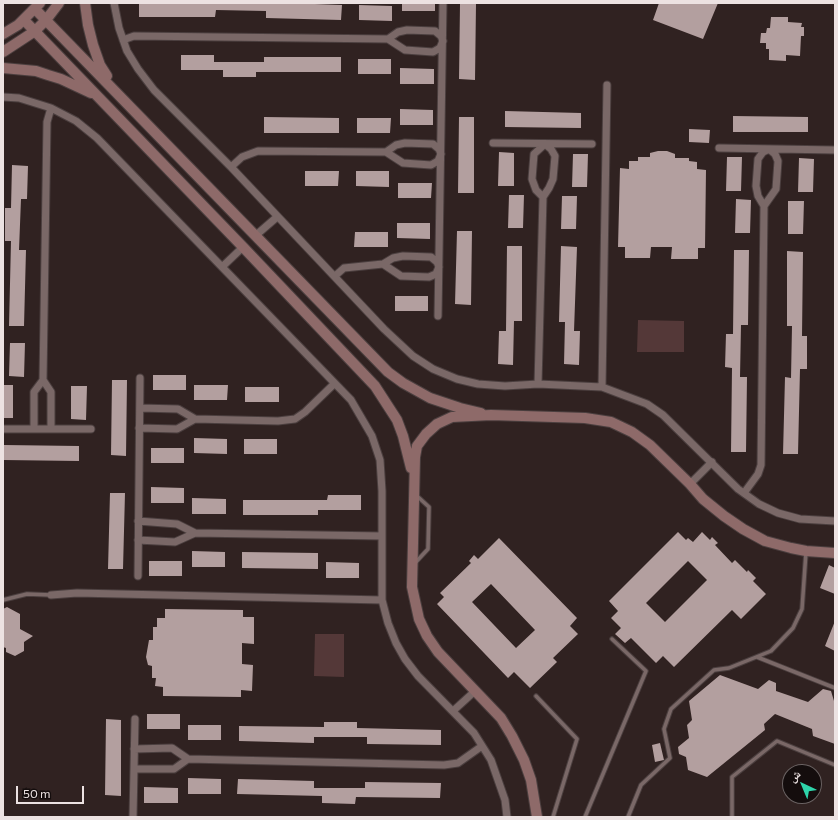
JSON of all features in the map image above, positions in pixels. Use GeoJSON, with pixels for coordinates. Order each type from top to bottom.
{"type":"FeatureCollection","features":[{"type":"Feature","properties":{"kind":"main road"},"geometry":{"type":"LineString","coordinates":[[3,52],[35,31],[59,3]]}},
{"type":"Feature","properties":{"kind":"main road"},"geometry":{"type":"LineString","coordinates":[[85,3],[88,25],[100,65],[125,100]]}},
{"type":"Feature","properties":{"kind":"main road"},"geometry":{"type":"LineString","coordinates":[[3,34],[24,20],[38,6],[46,20],[388,372],[403,383],[430,398],[460,408],[491,415]]}},
{"type":"Feature","properties":{"kind":"main road"},"geometry":{"type":"LineString","coordinates":[[24,20],[375,386],[388,404],[401,431],[414,480]]}},
{"type":"Feature","properties":{"kind":"main road"},"geometry":{"type":"LineString","coordinates":[[3,68],[28,70],[48,75],[73,84],[98,96]]}},
{"type":"Feature","properties":{"kind":"main road"},"geometry":{"type":"LineString","coordinates":[[537,817],[531,780],[524,760],[512,736],[501,718],[438,652],[427,636],[419,619],[412,587],[415,457],[417,446],[426,434],[437,424],[452,417],[491,415],[585,418],[611,422],[632,432],[650,445],[690,484],[703,499],[743,529],[765,540],[806,551],[833,553]]}},
{"type":"Feature","properties":{"kind":"street"},"geometry":{"type":"LineString","coordinates":[[114,3],[119,28],[127,51],[138,69],[154,90],[231,167],[384,329],[413,356],[433,369],[457,379],[478,384],[505,386],[538,384],[602,387],[647,404],[663,415],[744,493],[759,504],[778,513],[800,519],[835,521]]}},
{"type":"Feature","properties":{"kind":"street"},"geometry":{"type":"LineString","coordinates":[[438,316],[443,3]]}},
{"type":"Feature","properties":{"kind":"street"},"geometry":{"type":"LineString","coordinates":[[124,40],[134,36],[388,39],[405,50],[433,52],[440,48],[443,41],[441,36],[435,31],[407,30],[398,32],[388,39]]}},
{"type":"Feature","properties":{"kind":"street"},"geometry":{"type":"LineString","coordinates":[[602,387],[607,85]]}},
{"type":"Feature","properties":{"kind":"street"},"geometry":{"type":"LineString","coordinates":[[3,97],[25,100],[51,108],[76,121],[97,138],[351,400],[364,420],[380,460],[382,491],[382,600],[388,623],[396,643],[418,676],[474,733],[491,760],[505,800],[507,817]]}},
{"type":"Feature","properties":{"kind":"street"},"geometry":{"type":"LineString","coordinates":[[51,108],[47,122],[43,380],[51,392],[51,429]]}},
{"type":"Feature","properties":{"kind":"street"},"geometry":{"type":"LineString","coordinates":[[231,167],[242,157],[258,151],[386,152],[403,163],[431,165],[438,161],[441,154],[439,149],[433,144],[405,143],[396,145],[386,152]]}},
{"type":"Feature","properties":{"kind":"street"},"geometry":{"type":"LineString","coordinates":[[493,143],[592,144]]}},
{"type":"Feature","properties":{"kind":"street"},"geometry":{"type":"LineString","coordinates":[[538,384],[543,197],[553,179],[555,156],[551,149],[545,144]]}},
{"type":"Feature","properties":{"kind":"street"},"geometry":{"type":"LineString","coordinates":[[543,197],[536,190],[532,178],[534,154],[545,144]]}},
{"type":"Feature","properties":{"kind":"street"},"geometry":{"type":"LineString","coordinates":[[719,148],[835,150]]}},
{"type":"Feature","properties":{"kind":"street"},"geometry":{"type":"LineString","coordinates":[[764,206],[776,189],[778,161],[775,154],[769,149]]}},
{"type":"Feature","properties":{"kind":"street"},"geometry":{"type":"LineString","coordinates":[[744,493],[758,474],[762,465],[764,206],[758,196],[756,186],[758,159],[763,152],[769,149]]}},
{"type":"Feature","properties":{"kind":"street"},"geometry":{"type":"LineString","coordinates":[[255,236],[277,217]]}},
{"type":"Feature","properties":{"kind":"street"},"geometry":{"type":"LineString","coordinates":[[222,267],[243,247]]}},
{"type":"Feature","properties":{"kind":"street"},"geometry":{"type":"LineString","coordinates":[[335,276],[344,268],[383,264],[393,258],[403,256],[431,256],[437,262],[439,267],[436,274],[429,277],[401,276],[383,264]]}},
{"type":"Feature","properties":{"kind":"street"},"geometry":{"type":"LineString","coordinates":[[138,576],[140,378]]}},
{"type":"Feature","properties":{"kind":"street"},"geometry":{"type":"LineString","coordinates":[[34,429],[34,392],[43,380]]}},
{"type":"Feature","properties":{"kind":"street"},"geometry":{"type":"LineString","coordinates":[[140,408],[178,409],[195,419],[278,421],[294,419],[305,412],[334,384]]}},
{"type":"Feature","properties":{"kind":"street"},"geometry":{"type":"LineString","coordinates":[[139,428],[177,429],[195,419]]}},
{"type":"Feature","properties":{"kind":"street"},"geometry":{"type":"LineString","coordinates":[[3,429],[91,429]]}},
{"type":"Feature","properties":{"kind":"street"},"geometry":{"type":"LineString","coordinates":[[690,484],[712,462]]}},
{"type":"Feature","properties":{"kind":"street"},"geometry":{"type":"LineString","coordinates":[[138,521],[177,524],[195,533]]}},
{"type":"Feature","properties":{"kind":"street"},"geometry":{"type":"LineString","coordinates":[[138,540],[175,542],[195,533],[382,536]]}},
{"type":"Feature","properties":{"kind":"street"},"geometry":{"type":"LineString","coordinates":[[51,595],[101,593],[382,600]]}},
{"type":"Feature","properties":{"kind":"street"},"geometry":{"type":"LineString","coordinates":[[453,711],[475,691]]}},
{"type":"Feature","properties":{"kind":"street"},"geometry":{"type":"LineString","coordinates":[[133,817],[135,719]]}},
{"type":"Feature","properties":{"kind":"street"},"geometry":{"type":"LineString","coordinates":[[134,749],[172,748],[188,759],[444,765],[458,763],[482,746]]}},
{"type":"Feature","properties":{"kind":"street"},"geometry":{"type":"LineString","coordinates":[[134,769],[174,769],[188,759]]}},
{"type":"Feature","properties":{"kind":"lane"},"geometry":{"type":"LineString","coordinates":[[413,493],[429,507],[428,549],[413,565]]}},
{"type":"Feature","properties":{"kind":"lane"},"geometry":{"type":"LineString","coordinates":[[628,817],[641,785],[670,758],[664,729],[671,709],[714,670],[729,668],[770,651],[793,628],[802,609],[806,551]]}},
{"type":"Feature","properties":{"kind":"lane"},"geometry":{"type":"LineString","coordinates":[[3,600],[27,594],[51,595]]}},
{"type":"Feature","properties":{"kind":"lane"},"geometry":{"type":"LineString","coordinates":[[585,817],[646,671],[612,639]]}},
{"type":"Feature","properties":{"kind":"lane"},"geometry":{"type":"LineString","coordinates":[[757,657],[835,688]]}},
{"type":"Feature","properties":{"kind":"lane"},"geometry":{"type":"LineString","coordinates":[[536,696],[577,739],[553,817]]}},
{"type":"Feature","properties":{"kind":"lane"},"geometry":{"type":"LineString","coordinates":[[732,817],[732,778],[777,741],[835,765]]}},
{"type":"Feature","properties":{"kind":"shaded area"},"geometry":{"type":"Polygon","coordinates":[[[638,320],[684,321],[684,352],[637,352],[638,320]]]}},
{"type":"Feature","properties":{"kind":"shaded area"},"geometry":{"type":"Polygon","coordinates":[[[315,634],[344,634],[344,677],[314,676],[315,634]]]}},
{"type":"Feature","properties":{"kind":"building"},"geometry":{"type":"Polygon","coordinates":[[[139,3],[288,3],[342,5],[341,20],[266,18],[266,11],[216,10],[215,17],[139,17],[139,3]]]}},
{"type":"Feature","properties":{"kind":"building"},"geometry":{"type":"Polygon","coordinates":[[[402,3],[435,3],[435,11],[402,11],[402,3]]]}},
{"type":"Feature","properties":{"kind":"building"},"geometry":{"type":"Polygon","coordinates":[[[659,3],[718,3],[703,39],[653,20],[659,3]]]}},
{"type":"Feature","properties":{"kind":"building"},"geometry":{"type":"Polygon","coordinates":[[[460,4],[476,4],[475,80],[459,79],[460,4]]]}},
{"type":"Feature","properties":{"kind":"building"},"geometry":{"type":"Polygon","coordinates":[[[359,5],[392,6],[392,21],[359,20],[359,5]]]}},
{"type":"Feature","properties":{"kind":"building"},"geometry":{"type":"Polygon","coordinates":[[[771,17],[788,17],[788,22],[802,23],[801,27],[804,27],[804,36],[801,36],[800,56],[786,55],[786,61],[769,60],[769,49],[766,49],[766,43],[760,43],[761,33],[766,33],[767,28],[770,28],[771,17]]]}},
{"type":"Feature","properties":{"kind":"building"},"geometry":{"type":"Polygon","coordinates":[[[181,55],[214,55],[214,62],[264,62],[264,57],[341,57],[341,72],[256,72],[256,77],[223,77],[223,70],[181,70],[181,55]]]}},
{"type":"Feature","properties":{"kind":"building"},"geometry":{"type":"Polygon","coordinates":[[[358,59],[391,59],[391,74],[358,74],[358,59]]]}},
{"type":"Feature","properties":{"kind":"building"},"geometry":{"type":"Polygon","coordinates":[[[400,68],[434,69],[434,84],[400,84],[400,68]]]}},
{"type":"Feature","properties":{"kind":"building"},"geometry":{"type":"Polygon","coordinates":[[[400,109],[433,110],[433,125],[400,125],[400,109]]]}},
{"type":"Feature","properties":{"kind":"building"},"geometry":{"type":"Polygon","coordinates":[[[505,111],[581,113],[581,128],[505,127],[505,111]]]}},
{"type":"Feature","properties":{"kind":"building"},"geometry":{"type":"Polygon","coordinates":[[[733,116],[808,117],[808,132],[733,132],[733,116]]]}},
{"type":"Feature","properties":{"kind":"building"},"geometry":{"type":"Polygon","coordinates":[[[264,117],[339,118],[339,133],[264,133],[264,117]]]}},
{"type":"Feature","properties":{"kind":"building"},"geometry":{"type":"Polygon","coordinates":[[[459,117],[474,117],[474,193],[458,193],[459,117]]]}},
{"type":"Feature","properties":{"kind":"building"},"geometry":{"type":"Polygon","coordinates":[[[357,118],[391,118],[390,133],[357,133],[357,118]]]}},
{"type":"Feature","properties":{"kind":"building"},"geometry":{"type":"Polygon","coordinates":[[[689,129],[710,130],[709,143],[689,142],[689,129]]]}},
{"type":"Feature","properties":{"kind":"building"},"geometry":{"type":"Polygon","coordinates":[[[667,151],[675,154],[675,158],[689,158],[689,161],[697,162],[697,169],[706,170],[705,248],[698,248],[698,259],[671,259],[672,247],[651,247],[650,258],[625,258],[625,247],[618,247],[620,168],[629,169],[629,161],[638,161],[638,157],[650,157],[650,153],[667,151]]]}},
{"type":"Feature","properties":{"kind":"building"},"geometry":{"type":"Polygon","coordinates":[[[499,152],[514,153],[514,186],[498,186],[499,152]]]}},
{"type":"Feature","properties":{"kind":"building"},"geometry":{"type":"Polygon","coordinates":[[[573,154],[588,154],[587,187],[572,187],[573,154]]]}},
{"type":"Feature","properties":{"kind":"building"},"geometry":{"type":"Polygon","coordinates":[[[727,157],[742,157],[741,191],[726,191],[727,157]]]}},
{"type":"Feature","properties":{"kind":"building"},"geometry":{"type":"Polygon","coordinates":[[[799,158],[814,159],[813,192],[798,192],[799,158]]]}},
{"type":"Feature","properties":{"kind":"building"},"geometry":{"type":"Polygon","coordinates":[[[12,165],[28,166],[27,199],[21,199],[19,250],[26,250],[24,326],[9,326],[11,241],[5,241],[5,208],[11,208],[12,165]]]}},
{"type":"Feature","properties":{"kind":"building"},"geometry":{"type":"Polygon","coordinates":[[[305,171],[339,171],[338,186],[305,186],[305,171]]]}},
{"type":"Feature","properties":{"kind":"building"},"geometry":{"type":"Polygon","coordinates":[[[356,171],[389,171],[389,187],[356,186],[356,171]]]}},
{"type":"Feature","properties":{"kind":"building"},"geometry":{"type":"Polygon","coordinates":[[[398,183],[432,183],[431,198],[398,198],[398,183]]]}},
{"type":"Feature","properties":{"kind":"building"},"geometry":{"type":"Polygon","coordinates":[[[509,195],[524,195],[523,228],[508,228],[509,195]]]}},
{"type":"Feature","properties":{"kind":"building"},"geometry":{"type":"Polygon","coordinates":[[[562,196],[577,196],[576,229],[561,229],[562,196]]]}},
{"type":"Feature","properties":{"kind":"building"},"geometry":{"type":"Polygon","coordinates":[[[736,199],[751,200],[750,233],[735,233],[736,199]]]}},
{"type":"Feature","properties":{"kind":"building"},"geometry":{"type":"Polygon","coordinates":[[[788,201],[804,201],[803,234],[788,234],[788,201]]]}},
{"type":"Feature","properties":{"kind":"building"},"geometry":{"type":"Polygon","coordinates":[[[397,223],[430,223],[430,239],[397,238],[397,223]]]}},
{"type":"Feature","properties":{"kind":"building"},"geometry":{"type":"Polygon","coordinates":[[[457,231],[472,231],[471,305],[455,304],[457,231]]]}},
{"type":"Feature","properties":{"kind":"building"},"geometry":{"type":"Polygon","coordinates":[[[355,232],[388,232],[388,247],[354,247],[355,232]]]}},
{"type":"Feature","properties":{"kind":"building"},"geometry":{"type":"Polygon","coordinates":[[[507,246],[522,246],[522,321],[514,321],[513,365],[498,364],[499,331],[506,331],[507,246]]]}},
{"type":"Feature","properties":{"kind":"building"},"geometry":{"type":"Polygon","coordinates":[[[561,246],[577,247],[574,331],[580,331],[579,365],[564,364],[565,322],[559,322],[561,246]]]}},
{"type":"Feature","properties":{"kind":"building"},"geometry":{"type":"Polygon","coordinates":[[[734,250],[749,250],[748,325],[741,325],[740,377],[747,377],[746,452],[731,452],[732,368],[725,367],[726,334],[733,334],[734,250]]]}},
{"type":"Feature","properties":{"kind":"building"},"geometry":{"type":"Polygon","coordinates":[[[787,251],[803,252],[802,336],[807,336],[807,369],[800,369],[798,454],[783,454],[785,377],[791,378],[792,326],[787,326],[787,251]]]}},
{"type":"Feature","properties":{"kind":"building"},"geometry":{"type":"Polygon","coordinates":[[[395,296],[428,296],[428,311],[395,311],[395,296]]]}},
{"type":"Feature","properties":{"kind":"building"},"geometry":{"type":"Polygon","coordinates":[[[10,343],[25,343],[24,377],[9,376],[10,343]]]}},
{"type":"Feature","properties":{"kind":"building"},"geometry":{"type":"Polygon","coordinates":[[[153,375],[186,375],[186,390],[153,390],[153,375]]]}},
{"type":"Feature","properties":{"kind":"building"},"geometry":{"type":"Polygon","coordinates":[[[112,380],[127,380],[126,456],[111,455],[112,380]]]}},
{"type":"Feature","properties":{"kind":"building"},"geometry":{"type":"Polygon","coordinates":[[[3,385],[13,385],[13,418],[3,418],[3,385]]]}},
{"type":"Feature","properties":{"kind":"building"},"geometry":{"type":"Polygon","coordinates":[[[194,385],[228,385],[227,400],[194,400],[194,385]]]}},
{"type":"Feature","properties":{"kind":"building"},"geometry":{"type":"Polygon","coordinates":[[[71,386],[87,386],[86,420],[71,419],[71,386]]]}},
{"type":"Feature","properties":{"kind":"building"},"geometry":{"type":"Polygon","coordinates":[[[245,387],[279,387],[279,402],[245,402],[245,387]]]}},
{"type":"Feature","properties":{"kind":"building"},"geometry":{"type":"Polygon","coordinates":[[[194,438],[227,439],[227,454],[194,453],[194,438]]]}},
{"type":"Feature","properties":{"kind":"building"},"geometry":{"type":"Polygon","coordinates":[[[244,439],[277,439],[277,454],[244,454],[244,439]]]}},
{"type":"Feature","properties":{"kind":"building"},"geometry":{"type":"Polygon","coordinates":[[[4,445],[79,446],[79,461],[3,460],[4,445]]]}},
{"type":"Feature","properties":{"kind":"building"},"geometry":{"type":"Polygon","coordinates":[[[151,448],[184,448],[184,463],[151,463],[151,448]]]}},
{"type":"Feature","properties":{"kind":"building"},"geometry":{"type":"Polygon","coordinates":[[[151,487],[184,488],[184,503],[151,503],[151,487]]]}},
{"type":"Feature","properties":{"kind":"building"},"geometry":{"type":"Polygon","coordinates":[[[110,493],[125,493],[123,569],[108,569],[110,493]]]}},
{"type":"Feature","properties":{"kind":"building"},"geometry":{"type":"Polygon","coordinates":[[[328,495],[361,495],[361,510],[318,510],[318,515],[243,515],[243,500],[327,500],[328,495]]]}},
{"type":"Feature","properties":{"kind":"building"},"geometry":{"type":"Polygon","coordinates":[[[192,498],[226,499],[226,514],[192,514],[192,498]]]}},
{"type":"Feature","properties":{"kind":"building"},"geometry":{"type":"Polygon","coordinates":[[[678,532],[686,540],[688,538],[693,542],[702,532],[710,540],[712,537],[718,543],[715,545],[732,563],[735,560],[747,572],[748,570],[756,578],[753,581],[766,594],[741,619],[732,610],[674,667],[663,656],[656,663],[631,638],[625,643],[615,634],[621,628],[611,618],[618,611],[609,601],[678,532]],[[688,561],[646,603],[665,622],[707,580],[688,561]]]}},
{"type":"Feature","properties":{"kind":"building"},"geometry":{"type":"Polygon","coordinates":[[[499,538],[577,618],[570,626],[578,634],[553,658],[557,662],[530,688],[514,672],[508,678],[437,604],[444,597],[440,593],[471,563],[469,561],[474,555],[478,559],[499,538]],[[491,584],[472,602],[516,648],[535,630],[491,584]]]}},
{"type":"Feature","properties":{"kind":"building"},"geometry":{"type":"Polygon","coordinates":[[[192,551],[225,552],[225,567],[192,567],[192,551]]]}},
{"type":"Feature","properties":{"kind":"building"},"geometry":{"type":"Polygon","coordinates":[[[242,552],[318,553],[318,569],[242,568],[242,552]]]}},
{"type":"Feature","properties":{"kind":"building"},"geometry":{"type":"Polygon","coordinates":[[[149,561],[182,561],[182,576],[149,576],[149,561]]]}},
{"type":"Feature","properties":{"kind":"building"},"geometry":{"type":"Polygon","coordinates":[[[326,562],[359,563],[359,578],[326,578],[326,562]]]}},
{"type":"Feature","properties":{"kind":"building"},"geometry":{"type":"Polygon","coordinates":[[[829,565],[835,568],[835,594],[820,588],[829,565]]]}},
{"type":"Feature","properties":{"kind":"building"},"geometry":{"type":"Polygon","coordinates":[[[7,607],[20,614],[20,629],[33,636],[24,642],[24,651],[15,656],[6,652],[6,648],[3,647],[3,609],[7,607]]]}},
{"type":"Feature","properties":{"kind":"building"},"geometry":{"type":"Polygon","coordinates":[[[165,609],[243,610],[243,617],[254,617],[254,644],[242,643],[242,664],[253,665],[252,691],[241,690],[241,697],[163,696],[163,687],[155,686],[156,678],[152,678],[152,666],[148,665],[146,657],[149,640],[153,640],[153,627],[157,627],[157,618],[165,618],[165,609]]]}},
{"type":"Feature","properties":{"kind":"building"},"geometry":{"type":"Polygon","coordinates":[[[835,621],[835,651],[825,646],[835,621]]]}},
{"type":"Feature","properties":{"kind":"building"},"geometry":{"type":"Polygon","coordinates":[[[720,675],[758,689],[769,680],[776,683],[776,691],[808,702],[823,689],[831,691],[835,701],[835,744],[813,736],[812,729],[775,714],[764,724],[765,730],[707,777],[688,770],[686,757],[679,754],[678,747],[689,738],[687,725],[692,720],[689,701],[720,675]]]}},
{"type":"Feature","properties":{"kind":"building"},"geometry":{"type":"Polygon","coordinates":[[[147,714],[180,714],[180,729],[147,729],[147,714]]]}},
{"type":"Feature","properties":{"kind":"building"},"geometry":{"type":"Polygon","coordinates":[[[106,719],[121,720],[121,796],[105,795],[106,719]]]}},
{"type":"Feature","properties":{"kind":"building"},"geometry":{"type":"Polygon","coordinates":[[[324,722],[357,722],[357,728],[441,730],[441,745],[367,744],[367,737],[314,737],[314,743],[239,741],[239,726],[324,727],[324,722]]]}},
{"type":"Feature","properties":{"kind":"building"},"geometry":{"type":"Polygon","coordinates":[[[188,725],[221,725],[221,740],[188,740],[188,725]]]}},
{"type":"Feature","properties":{"kind":"building"},"geometry":{"type":"Polygon","coordinates":[[[660,743],[664,760],[655,762],[652,745],[660,743]]]}},
{"type":"Feature","properties":{"kind":"building"},"geometry":{"type":"Polygon","coordinates":[[[188,778],[221,779],[221,794],[188,794],[188,778]]]}},
{"type":"Feature","properties":{"kind":"building"},"geometry":{"type":"Polygon","coordinates":[[[238,779],[314,781],[314,788],[365,788],[365,782],[441,783],[440,798],[356,797],[355,804],[322,803],[322,796],[237,794],[238,779]]]}},
{"type":"Feature","properties":{"kind":"building"},"geometry":{"type":"Polygon","coordinates":[[[144,787],[178,788],[178,803],[144,803],[144,787]]]}}]}
